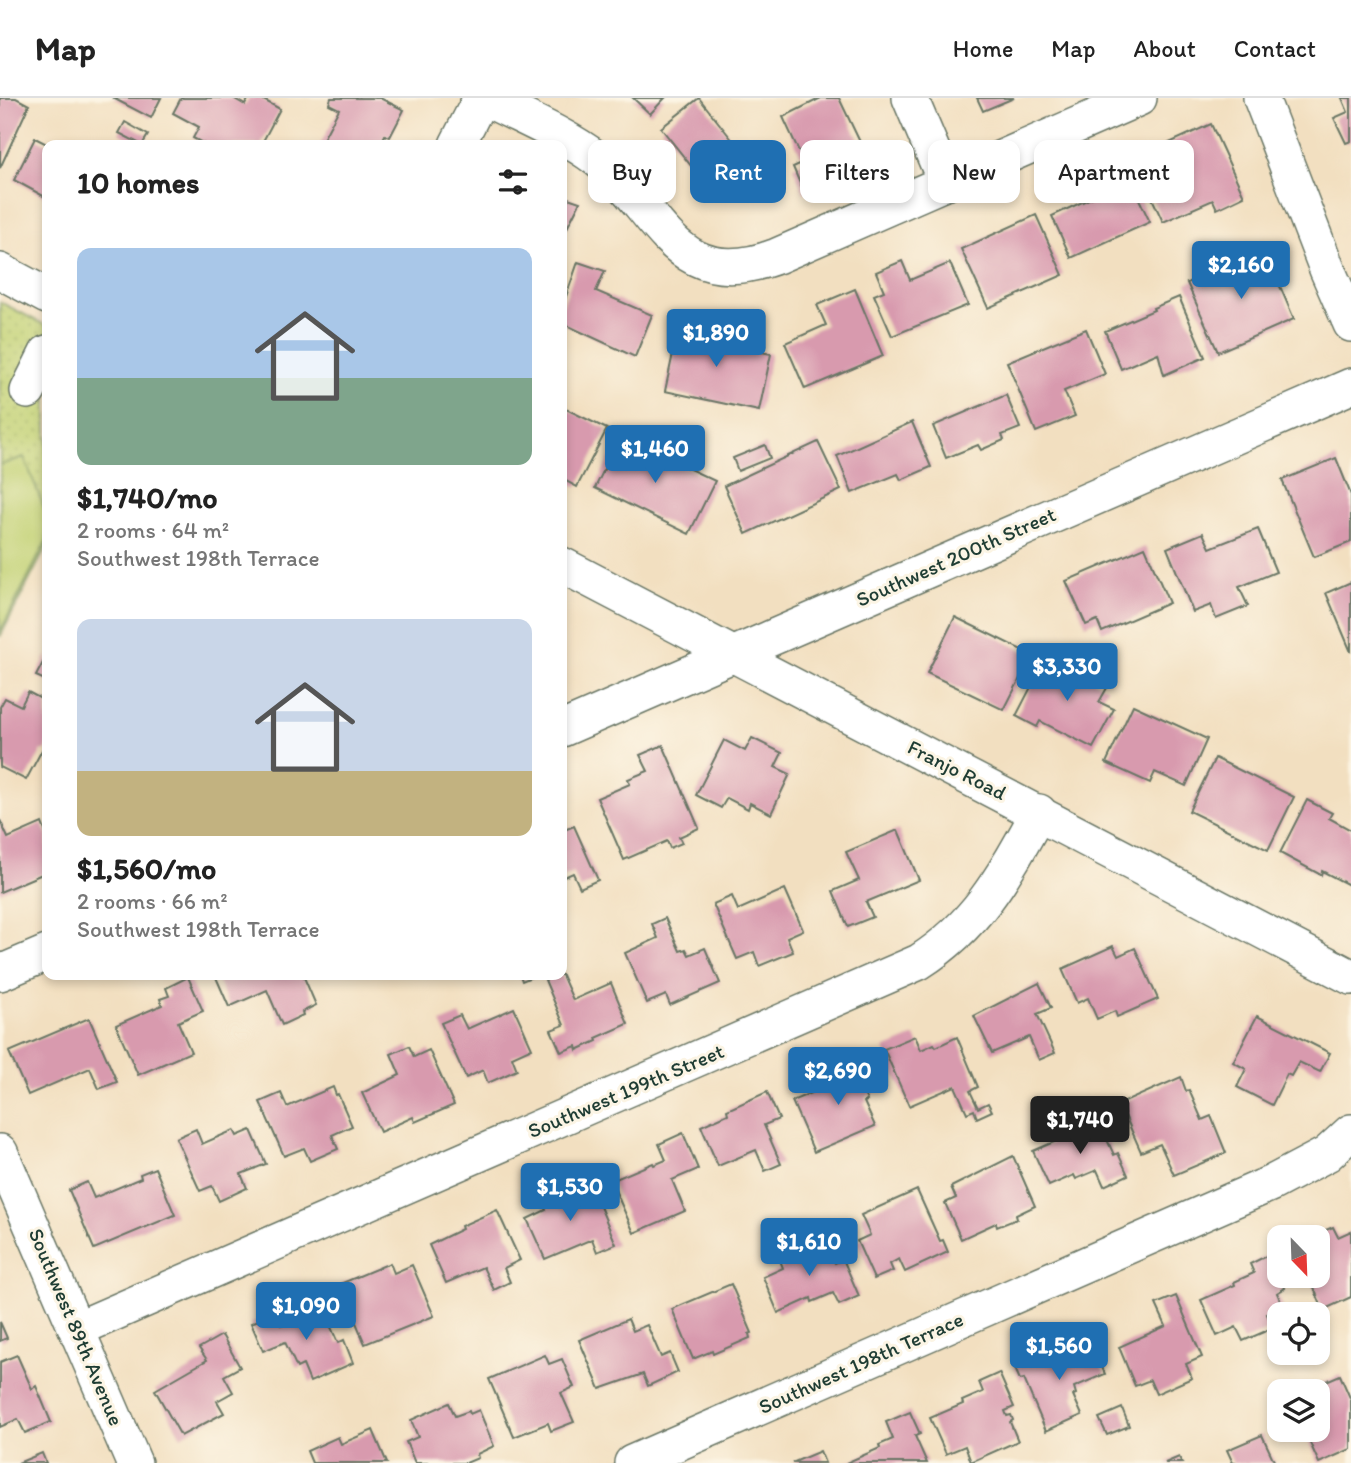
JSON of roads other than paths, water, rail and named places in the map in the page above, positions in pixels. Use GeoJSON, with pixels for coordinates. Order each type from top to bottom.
{"type":"FeatureCollection","features":[{"type":"Feature","properties":{"kind":"street"},"geometry":{"type":"LineString","coordinates":[[460,140],[483,98],[561,140]]}},
{"type":"Feature","properties":{"kind":"street"},"geometry":{"type":"LineString","coordinates":[[910,98],[928,140]]}},
{"type":"Feature","properties":{"kind":"street"},"geometry":{"type":"LineString","coordinates":[[1020,150],[1139,98]]}},
{"type":"Feature","properties":{"kind":"street"},"geometry":{"type":"LineString","coordinates":[[1261,98],[1351,324]]}},
{"type":"Feature","properties":{"kind":"street"},"geometry":{"type":"LineString","coordinates":[[567,143],[595,158],[631,192],[669,239],[689,255],[712,265],[737,267],[777,256],[928,191]]}},
{"type":"Feature","properties":{"kind":"street"},"geometry":{"type":"LineString","coordinates":[[0,271],[42,293]]}},
{"type":"Feature","properties":{"kind":"street"},"geometry":{"type":"LineString","coordinates":[[28,391],[42,363]]}},
{"type":"Feature","properties":{"kind":"street","name":"Southwest 200th Street"},"geometry":{"type":"LineString","coordinates":[[567,727],[1351,386]]}},
{"type":"Feature","properties":{"kind":"street","name":"Franjo Road"},"geometry":{"type":"LineString","coordinates":[[567,568],[1351,976]]}},
{"type":"Feature","properties":{"kind":"street","name":"Southwest 199th Street"},"geometry":{"type":"LineString","coordinates":[[77,1329],[919,962],[955,936],[977,913],[994,891],[1039,813]]}},
{"type":"Feature","properties":{"kind":"street"},"geometry":{"type":"LineString","coordinates":[[0,973],[42,955]]}},
{"type":"Feature","properties":{"kind":"street","name":"Southwest 198th Terrace"},"geometry":{"type":"LineString","coordinates":[[632,1463],[1272,1183],[1327,1154],[1351,1132]]}},
{"type":"Feature","properties":{"kind":"street","name":"Southwest 89th Avenue"},"geometry":{"type":"LineString","coordinates":[[0,1152],[134,1463]]}}]}
